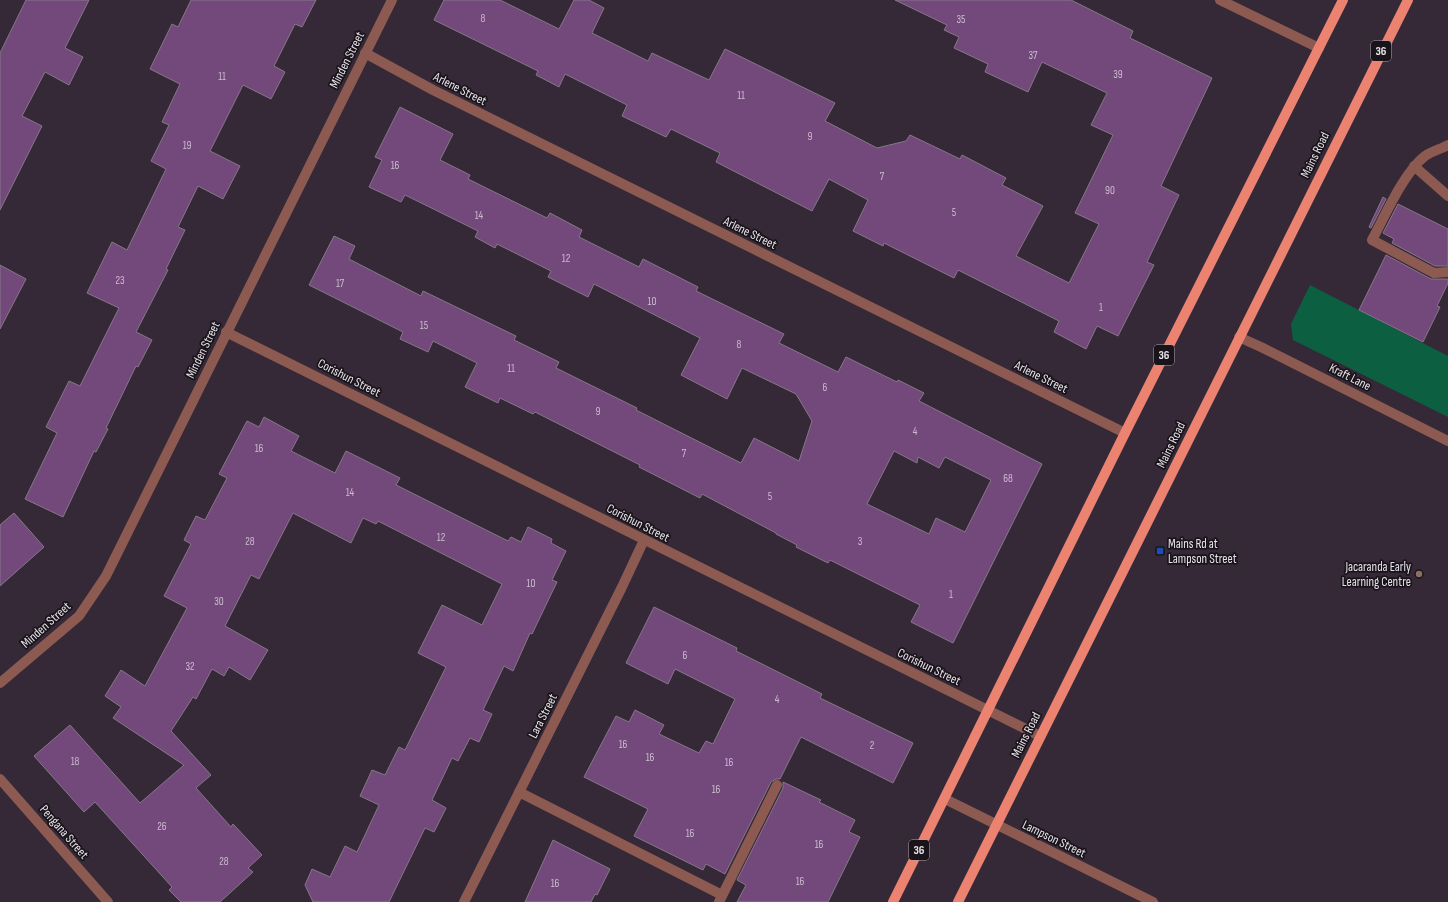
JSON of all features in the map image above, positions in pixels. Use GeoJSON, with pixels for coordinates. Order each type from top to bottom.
{"type":"FeatureCollection","features":[{"type":"Feature","properties":{"kind":"main road","name":"36"},"geometry":{"type":"LineString","coordinates":[[893,902],[1125,433],[1343,0]]}},
{"type":"Feature","properties":{"kind":"main road","name":"Mains Road"},"geometry":{"type":"LineString","coordinates":[[958,902],[1408,0]]}},
{"type":"Feature","properties":{"kind":"street","name":"Minden Street"},"geometry":{"type":"LineString","coordinates":[[0,683],[78,616],[106,576],[392,0]]}},
{"type":"Feature","properties":{"kind":"street"},"geometry":{"type":"LineString","coordinates":[[1220,0],[1319,48]]}},
{"type":"Feature","properties":{"kind":"street","name":"Arlene Street"},"geometry":{"type":"LineString","coordinates":[[365,53],[440,94],[1125,433]]}},
{"type":"Feature","properties":{"kind":"street"},"geometry":{"type":"LineString","coordinates":[[1448,145],[1426,155],[1414,166],[1405,179],[1372,240],[1434,273],[1448,272]]}},
{"type":"Feature","properties":{"kind":"street"},"geometry":{"type":"LineString","coordinates":[[1414,166],[1448,196]]}},
{"type":"Feature","properties":{"kind":"street","name":"Corishun Street"},"geometry":{"type":"LineString","coordinates":[[226,332],[1040,736]]}},
{"type":"Feature","properties":{"kind":"street","name":"Kraft Lane"},"geometry":{"type":"LineString","coordinates":[[1239,337],[1448,441]]}},
{"type":"Feature","properties":{"kind":"street","name":"Lara Street"},"geometry":{"type":"LineString","coordinates":[[464,902],[644,540]]}},
{"type":"Feature","properties":{"kind":"street","name":"Pengana Street"},"geometry":{"type":"LineString","coordinates":[[0,779],[108,902]]}},
{"type":"Feature","properties":{"kind":"street"},"geometry":{"type":"LineString","coordinates":[[519,792],[720,899],[777,785]]}},
{"type":"Feature","properties":{"kind":"street","name":"Lampson Street"},"geometry":{"type":"LineString","coordinates":[[945,799],[1153,902]]}},
{"type":"Feature","properties":{"kind":"green space"},"geometry":{"type":"Polygon","coordinates":[[[1310,285],[1448,356],[1448,417],[1293,340],[1291,324],[1310,285]]]}},
{"type":"Feature","properties":{"kind":"building"},"geometry":{"type":"Polygon","coordinates":[[[26,0],[89,0],[65,48],[83,57],[69,85],[45,72],[22,116],[42,126],[0,210],[0,53],[26,0]]]}},
{"type":"Feature","properties":{"kind":"building"},"geometry":{"type":"Polygon","coordinates":[[[191,0],[316,0],[302,27],[295,24],[274,66],[285,72],[271,99],[243,85],[210,151],[240,166],[223,199],[198,186],[178,227],[185,230],[166,269],[168,270],[136,332],[152,340],[138,367],[136,366],[106,428],[108,429],[96,452],[94,451],[63,517],[25,499],[57,433],[46,427],[69,381],[80,386],[119,308],[87,293],[112,242],[127,250],[166,169],[151,161],[169,125],[162,122],[180,84],[150,69],[172,24],[178,27],[191,0]]]}},
{"type":"Feature","properties":{"kind":"building"},"geometry":{"type":"Polygon","coordinates":[[[444,0],[500,0],[559,29],[574,0],[589,0],[604,8],[592,33],[648,61],[652,53],[709,80],[725,49],[835,103],[825,121],[877,148],[906,141],[910,135],[960,159],[962,155],[1006,178],[1002,185],[1043,206],[1016,256],[1069,283],[1099,224],[1075,213],[1113,135],[1091,125],[1107,93],[1042,62],[1028,92],[985,72],[988,64],[954,48],[959,37],[944,30],[947,25],[895,0],[1071,0],[1133,31],[1130,38],[1212,78],[1161,186],[1179,195],[1147,262],[1154,265],[1118,336],[1097,326],[1086,349],[1054,332],[1059,321],[958,270],[954,278],[884,243],[883,246],[853,231],[868,200],[829,179],[812,211],[716,162],[720,153],[671,129],[666,137],[622,116],[627,105],[565,74],[559,87],[536,75],[538,71],[434,20],[444,0]]]}},
{"type":"Feature","properties":{"kind":"building"},"geometry":{"type":"Polygon","coordinates":[[[400,107],[453,134],[440,160],[470,175],[468,179],[547,218],[550,213],[582,230],[579,237],[639,267],[643,259],[698,287],[696,291],[784,334],[779,343],[838,372],[846,357],[897,382],[898,380],[924,393],[919,401],[1042,464],[953,643],[911,622],[920,605],[830,560],[828,563],[796,547],[797,545],[776,533],[702,494],[700,498],[639,467],[640,465],[535,412],[533,414],[500,398],[498,403],[465,387],[477,363],[433,341],[428,352],[400,339],[403,332],[309,285],[334,236],[355,246],[349,259],[421,296],[423,291],[516,336],[514,340],[559,362],[556,368],[637,408],[636,410],[741,463],[754,438],[799,461],[812,421],[796,394],[742,368],[727,399],[681,375],[700,338],[594,284],[588,297],[548,277],[551,271],[497,244],[495,248],[475,237],[478,231],[405,195],[401,202],[369,187],[382,160],[375,157],[400,107]],[[894,451],[867,504],[929,534],[936,518],[965,532],[991,480],[945,457],[939,468],[918,457],[917,463],[894,451]]]}},
{"type":"Feature","properties":{"kind":"building"},"geometry":{"type":"Polygon","coordinates":[[[1383,197],[1386,199],[1371,228],[1369,227],[1383,197]]]}},
{"type":"Feature","properties":{"kind":"building"},"geometry":{"type":"Polygon","coordinates":[[[1398,204],[1448,229],[1448,266],[1435,266],[1392,243],[1394,239],[1383,233],[1398,204]]]}},
{"type":"Feature","properties":{"kind":"building"},"geometry":{"type":"Polygon","coordinates":[[[1386,255],[1431,279],[1448,279],[1448,283],[1437,306],[1440,307],[1423,342],[1359,310],[1386,255]]]}},
{"type":"Feature","properties":{"kind":"building"},"geometry":{"type":"Polygon","coordinates":[[[0,265],[26,279],[0,329],[0,265]]]}},
{"type":"Feature","properties":{"kind":"building"},"geometry":{"type":"Polygon","coordinates":[[[264,417],[299,436],[291,451],[335,473],[346,451],[400,478],[396,485],[508,541],[511,537],[521,542],[528,527],[552,539],[551,543],[566,551],[552,580],[557,582],[532,634],[530,633],[513,671],[504,666],[483,710],[492,714],[479,742],[470,738],[458,761],[452,758],[432,800],[446,808],[434,832],[425,828],[389,902],[313,902],[305,885],[312,869],[330,877],[345,846],[357,852],[379,805],[360,796],[372,770],[385,775],[399,747],[405,750],[446,667],[418,653],[442,605],[482,625],[502,584],[378,521],[376,524],[363,518],[351,543],[293,513],[259,579],[251,575],[225,626],[268,650],[250,680],[229,667],[224,676],[212,669],[196,699],[193,697],[171,731],[211,775],[196,788],[231,827],[233,824],[262,855],[248,868],[253,872],[220,902],[181,902],[169,890],[172,887],[95,802],[84,812],[34,756],[70,725],[140,803],[184,765],[113,718],[121,707],[105,696],[121,670],[145,686],[187,608],[164,596],[191,544],[184,540],[196,516],[205,520],[227,478],[219,474],[247,421],[259,427],[264,417]]]}},
{"type":"Feature","properties":{"kind":"building"},"geometry":{"type":"Polygon","coordinates":[[[14,513],[44,547],[0,586],[0,525],[14,513]]]}},
{"type":"Feature","properties":{"kind":"building"},"geometry":{"type":"Polygon","coordinates":[[[654,607],[737,648],[736,651],[822,694],[820,698],[913,743],[893,783],[801,737],[780,779],[776,779],[771,782],[725,874],[706,864],[703,870],[634,836],[648,809],[584,777],[616,716],[629,722],[635,710],[664,725],[659,734],[699,753],[706,741],[713,744],[735,699],[675,669],[668,684],[626,663],[654,607]]]}},
{"type":"Feature","properties":{"kind":"building"},"geometry":{"type":"Polygon","coordinates":[[[783,782],[821,800],[819,802],[855,820],[849,832],[860,837],[828,902],[737,902],[746,885],[737,880],[783,788],[783,782]]]}},
{"type":"Feature","properties":{"kind":"building"},"geometry":{"type":"Polygon","coordinates":[[[553,840],[610,869],[597,895],[595,894],[591,902],[525,902],[553,840]]]}},
{"type":"Feature","properties":{"kind":"place","name":"Mains Rd at Lampson Street"},"geometry":{"type":"Point","coordinates":[1160,551]}},
{"type":"Feature","properties":{"kind":"place","name":"Jacaranda Early Learning Centre"},"geometry":{"type":"Point","coordinates":[1419,574]}}]}
